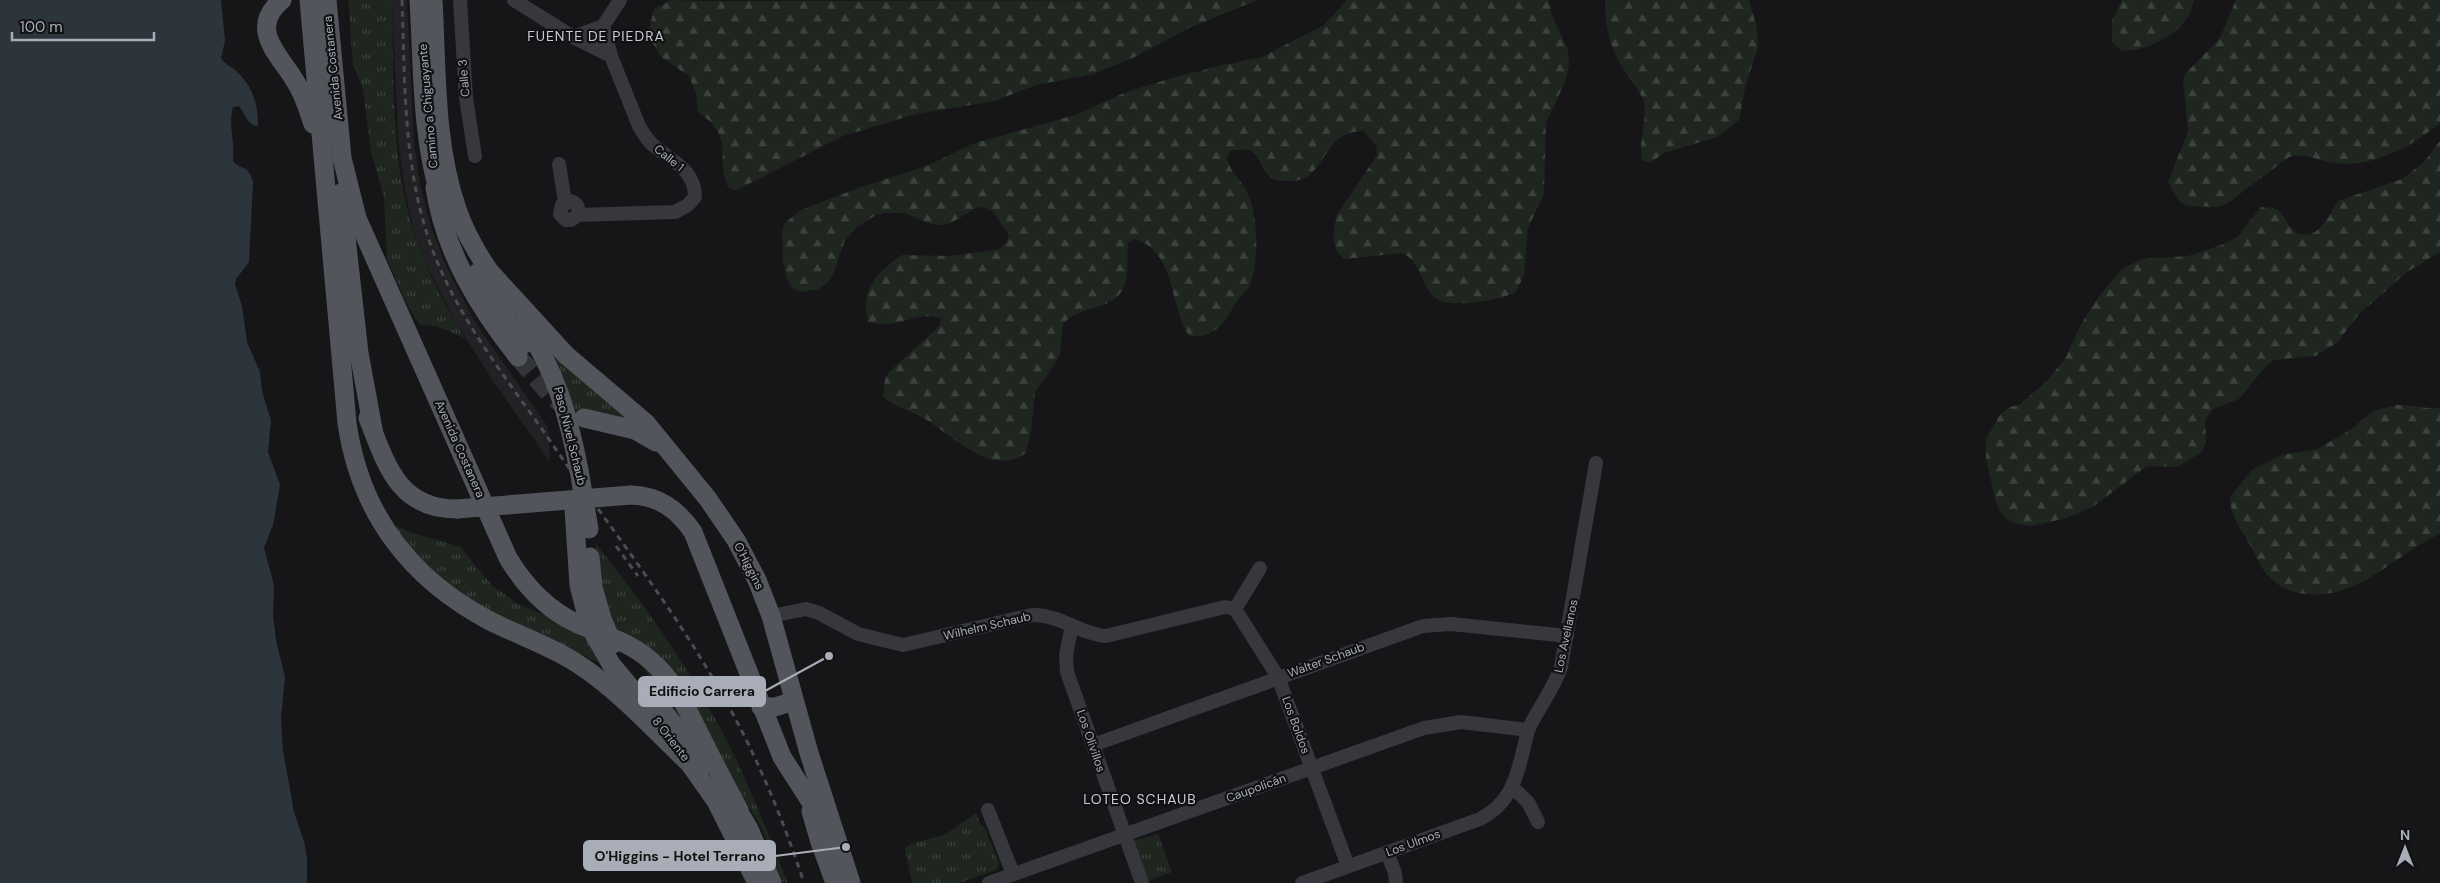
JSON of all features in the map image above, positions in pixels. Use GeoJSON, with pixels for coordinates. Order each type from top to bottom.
{"type":"FeatureCollection","features":[{"type":"Feature","properties":{"kind":"main road"},"geometry":{"type":"LineString","coordinates":[[282,0],[273,9],[268,20],[268,39],[273,51],[290,72],[305,99],[325,166]]}},
{"type":"Feature","properties":{"kind":"main road","name":"Avenida Costanera"},"geometry":{"type":"LineString","coordinates":[[322,0],[325,166],[347,417],[353,456],[366,494],[394,542],[422,573],[454,600],[492,622],[552,649],[596,676],[621,697],[691,766]]}},
{"type":"Feature","properties":{"kind":"main road","name":"Avenida Costanera"},"geometry":{"type":"LineString","coordinates":[[322,0],[341,147],[351,199],[361,230],[508,558],[529,589],[548,606],[577,624],[623,642],[643,654],[662,670],[684,702],[739,810]]}},
{"type":"Feature","properties":{"kind":"main road","name":"Camino a Chiguayante"},"geometry":{"type":"LineString","coordinates":[[419,0],[432,167],[440,212],[458,263],[481,306],[523,343]]}},
{"type":"Feature","properties":{"kind":"main road","name":"Camino a Chiguayante"},"geometry":{"type":"LineString","coordinates":[[433,0],[446,169],[462,222],[491,273],[523,343]]}},
{"type":"Feature","properties":{"kind":"main road"},"geometry":{"type":"LineString","coordinates":[[341,147],[339,172],[352,297],[373,429]]}},
{"type":"Feature","properties":{"kind":"main road","name":"O'Higgins"},"geometry":{"type":"LineString","coordinates":[[491,273],[566,355],[634,411],[708,500],[736,540],[757,580],[771,616],[794,701],[835,837],[851,883]]}},
{"type":"Feature","properties":{"kind":"main road"},"geometry":{"type":"LineString","coordinates":[[337,303],[354,376],[373,429],[391,472],[408,494],[427,505],[457,509],[631,495],[646,496],[663,502],[680,516],[693,532],[760,706],[786,766],[835,837]]}},
{"type":"Feature","properties":{"kind":"main road","name":"Paso Nivel Schaub"},"geometry":{"type":"LineString","coordinates":[[523,343],[535,363],[550,399],[573,466],[589,537]]}},
{"type":"Feature","properties":{"kind":"main road"},"geometry":{"type":"LineString","coordinates":[[621,428],[630,420],[634,411]]}},
{"type":"Feature","properties":{"kind":"main road"},"geometry":{"type":"LineString","coordinates":[[584,418],[641,432],[667,450]]}},
{"type":"Feature","properties":{"kind":"main road","name":"Paso Nivel Schaub"},"geometry":{"type":"LineString","coordinates":[[573,466],[574,509]]}},
{"type":"Feature","properties":{"kind":"main road","name":"8 Oriente"},"geometry":{"type":"LineString","coordinates":[[574,509],[579,585],[612,664],[691,766],[724,814],[757,883]]}},
{"type":"Feature","properties":{"kind":"main road","name":"8 Oriente"},"geometry":{"type":"LineString","coordinates":[[589,537],[594,622],[613,644],[633,674],[714,775],[739,810],[772,883]]}},
{"type":"Feature","properties":{"kind":"main road"},"geometry":{"type":"LineString","coordinates":[[760,706],[775,706],[794,701]]}},
{"type":"Feature","properties":{"kind":"main road","name":"O'Higgins"},"geometry":{"type":"LineString","coordinates":[[794,701],[809,801],[820,842],[835,883]]}},
{"type":"Feature","properties":{"kind":"street","name":"Calle 3"},"geometry":{"type":"LineString","coordinates":[[460,0],[464,79],[475,156]]}},
{"type":"Feature","properties":{"kind":"street"},"geometry":{"type":"LineString","coordinates":[[514,0],[572,36],[611,56]]}},
{"type":"Feature","properties":{"kind":"street"},"geometry":{"type":"LineString","coordinates":[[572,36],[603,26],[620,0]]}},
{"type":"Feature","properties":{"kind":"street"},"geometry":{"type":"LineString","coordinates":[[603,26],[611,56]]}},
{"type":"Feature","properties":{"kind":"street","name":"Calle 1"},"geometry":{"type":"LineString","coordinates":[[559,164],[565,202],[576,204],[579,209],[578,215],[675,212],[688,205],[696,197],[696,190],[689,174],[679,163],[653,145],[639,126],[611,56]]}},
{"type":"Feature","properties":{"kind":"street","name":"Los Avellanos"},"geometry":{"type":"LineString","coordinates":[[1513,788],[1528,730],[1554,686],[1567,636],[1596,463]]}},
{"type":"Feature","properties":{"kind":"street"},"geometry":{"type":"LineString","coordinates":[[1235,609],[1260,568]]}},
{"type":"Feature","properties":{"kind":"street","name":"Wilhelm Schaub"},"geometry":{"type":"LineString","coordinates":[[771,616],[806,609],[820,614],[858,634],[904,644],[1032,615],[1046,616],[1100,636],[1112,636],[1225,607],[1235,609]]}},
{"type":"Feature","properties":{"kind":"street","name":"Los Boldos"},"geometry":{"type":"LineString","coordinates":[[1235,609],[1278,677],[1348,866]]}},
{"type":"Feature","properties":{"kind":"street","name":"Walter Schaub"},"geometry":{"type":"LineString","coordinates":[[1093,745],[1412,629],[1434,624],[1452,624],[1567,636]]}},
{"type":"Feature","properties":{"kind":"street","name":"Los Olivillos"},"geometry":{"type":"LineString","coordinates":[[1072,625],[1066,666],[1142,883]]}},
{"type":"Feature","properties":{"kind":"street","name":"Caupolicán"},"geometry":{"type":"LineString","coordinates":[[989,883],[1436,724],[1474,723],[1528,730]]}},
{"type":"Feature","properties":{"kind":"street"},"geometry":{"type":"LineString","coordinates":[[1513,788],[1528,802],[1538,822]]}},
{"type":"Feature","properties":{"kind":"street","name":"Los Ulmos"},"geometry":{"type":"LineString","coordinates":[[1302,883],[1480,819],[1499,806],[1513,788]]}},
{"type":"Feature","properties":{"kind":"street"},"geometry":{"type":"LineString","coordinates":[[988,810],[1013,874]]}},
{"type":"Feature","properties":{"kind":"street"},"geometry":{"type":"LineString","coordinates":[[1383,854],[1386,873],[1395,882]]}},
{"type":"Feature","properties":{"kind":"shaded area"},"geometry":{"type":"Polygon","coordinates":[[[0,0],[221,0],[225,41],[221,58],[247,83],[256,103],[258,118],[258,126],[251,124],[239,106],[233,107],[231,120],[233,161],[249,172],[253,182],[249,262],[236,279],[235,284],[242,306],[247,342],[260,372],[262,391],[271,421],[268,452],[280,485],[273,525],[264,548],[274,585],[273,615],[276,640],[285,677],[281,718],[283,751],[294,812],[304,841],[307,858],[307,883],[0,883],[0,0]]]}},
{"type":"Feature","properties":{"kind":"shaded area"},"geometry":{"type":"Polygon","coordinates":[[[392,0],[407,0],[414,142],[420,184],[431,227],[445,263],[475,322],[548,427],[550,462],[495,384],[455,321],[427,266],[414,231],[405,191],[398,139],[392,0]]]}},
{"type":"Feature","properties":{"kind":"green space"},"geometry":{"type":"Polygon","coordinates":[[[348,0],[392,0],[395,117],[397,146],[406,204],[414,232],[430,273],[465,338],[436,326],[420,325],[409,309],[387,259],[384,198],[371,152],[363,90],[353,64],[348,0]]]}},
{"type":"Feature","properties":{"kind":"green space"},"geometry":{"type":"Polygon","coordinates":[[[671,0],[1257,0],[1187,29],[1137,56],[1094,74],[1036,85],[995,101],[916,114],[843,136],[737,190],[729,189],[723,167],[721,139],[710,121],[698,112],[696,94],[689,76],[661,57],[648,35],[654,9],[671,0]]]}},
{"type":"Feature","properties":{"kind":"green space"},"geometry":{"type":"Polygon","coordinates":[[[1347,0],[1549,0],[1552,16],[1568,49],[1569,66],[1565,82],[1546,123],[1544,194],[1528,228],[1524,275],[1516,292],[1487,301],[1450,303],[1440,301],[1430,292],[1417,267],[1403,253],[1344,259],[1340,255],[1336,250],[1334,239],[1337,215],[1377,155],[1376,146],[1364,131],[1351,133],[1341,138],[1333,144],[1316,169],[1308,176],[1296,181],[1278,180],[1271,177],[1266,173],[1254,153],[1248,150],[1232,150],[1227,157],[1228,162],[1247,192],[1254,213],[1256,253],[1253,277],[1228,317],[1209,334],[1189,336],[1178,311],[1165,268],[1158,256],[1149,246],[1135,239],[1128,243],[1127,276],[1119,294],[1105,304],[1078,313],[1063,324],[1060,353],[1057,361],[1035,392],[1031,432],[1026,453],[1013,459],[1000,460],[987,458],[974,452],[927,420],[893,404],[883,397],[885,379],[889,372],[939,326],[941,318],[931,316],[897,323],[879,324],[868,322],[866,310],[868,291],[872,283],[885,268],[902,255],[950,256],[999,249],[1006,243],[1009,235],[993,212],[984,207],[976,208],[951,223],[942,225],[931,224],[904,213],[876,215],[857,227],[845,240],[833,274],[827,283],[819,289],[800,292],[792,288],[787,279],[783,261],[782,233],[784,224],[799,211],[858,188],[929,165],[972,144],[1075,115],[1129,91],[1192,72],[1200,72],[1208,68],[1262,57],[1324,25],[1347,0]]]}},
{"type":"Feature","properties":{"kind":"green space"},"geometry":{"type":"Polygon","coordinates":[[[1605,0],[1749,0],[1757,28],[1758,47],[1746,84],[1739,120],[1717,137],[1664,153],[1650,163],[1642,160],[1641,144],[1645,105],[1612,47],[1607,29],[1605,0]]]}},
{"type":"Feature","properties":{"kind":"green space"},"geometry":{"type":"Polygon","coordinates":[[[2122,0],[2194,0],[2190,13],[2184,23],[2169,36],[2151,45],[2122,51],[2112,42],[2112,21],[2122,0]]]}},
{"type":"Feature","properties":{"kind":"green space"},"geometry":{"type":"Polygon","coordinates":[[[2236,0],[2440,0],[2440,123],[2404,148],[2377,159],[2349,164],[2328,162],[2307,156],[2289,157],[2228,203],[2218,207],[2187,206],[2179,201],[2168,182],[2188,131],[2183,79],[2187,72],[2220,38],[2236,0]]]}},
{"type":"Feature","properties":{"kind":"green space"},"geometry":{"type":"Polygon","coordinates":[[[2440,141],[2440,252],[2407,272],[2359,314],[2337,343],[2315,356],[2274,360],[2266,366],[2239,399],[2213,409],[2205,421],[2206,443],[2202,452],[2177,467],[2147,466],[2094,506],[2067,518],[2031,526],[2016,524],[2006,519],[1999,510],[1995,499],[1986,458],[1986,439],[2000,415],[2010,407],[2019,405],[2046,382],[2065,359],[2080,326],[2097,299],[2122,269],[2143,259],[2188,256],[2224,244],[2238,236],[2261,207],[2276,209],[2293,230],[2308,235],[2321,227],[2338,201],[2402,179],[2424,162],[2440,141]]]}},
{"type":"Feature","properties":{"kind":"green space"},"geometry":{"type":"Polygon","coordinates":[[[540,333],[645,428],[590,417],[569,410],[540,333]]]}},
{"type":"Feature","properties":{"kind":"green space"},"geometry":{"type":"Polygon","coordinates":[[[2397,405],[2440,408],[2440,534],[2373,576],[2357,585],[2339,591],[2320,594],[2300,593],[2277,584],[2261,567],[2232,512],[2230,497],[2252,470],[2282,455],[2317,449],[2350,430],[2373,411],[2397,405]]]}},
{"type":"Feature","properties":{"kind":"green space"},"geometry":{"type":"Polygon","coordinates":[[[386,522],[413,533],[461,547],[493,586],[518,604],[580,629],[599,663],[464,598],[419,562],[386,522]]]}},
{"type":"Feature","properties":{"kind":"green space"},"geometry":{"type":"Polygon","coordinates":[[[596,544],[653,619],[704,698],[741,769],[788,883],[781,881],[763,831],[712,743],[611,621],[596,586],[596,544]]]}},
{"type":"Feature","properties":{"kind":"green space"},"geometry":{"type":"Polygon","coordinates":[[[634,655],[672,692],[696,741],[641,678],[648,675],[634,655]]]}},
{"type":"Feature","properties":{"kind":"green space"},"geometry":{"type":"Polygon","coordinates":[[[976,813],[980,824],[985,828],[999,864],[996,870],[959,883],[912,883],[905,848],[911,844],[946,834],[976,813]]]}},
{"type":"Feature","properties":{"kind":"green space"},"geometry":{"type":"Polygon","coordinates":[[[1158,834],[1172,872],[1148,881],[1133,841],[1158,834]]]}},
{"type":"Feature","properties":{"kind":"tunnel"},"geometry":{"type":"LineString","coordinates":[[518,357],[551,395],[567,408]]}},
{"type":"Feature","properties":{"kind":"railway"},"geometry":{"type":"LineString","coordinates":[[402,0],[405,93],[410,155],[422,216],[442,273],[470,325],[502,373],[644,573],[709,671],[760,770],[788,837],[804,883]]}},
{"type":"Feature","properties":{"kind":"railway"},"geometry":{"type":"LineString","coordinates":[[616,546],[638,576]]}},
{"type":"Feature","properties":{"kind":"place","name":"Edificio Carrera"},"geometry":{"type":"Point","coordinates":[829,656]}},
{"type":"Feature","properties":{"kind":"place","name":"O'Higgins - Hotel Terrano"},"geometry":{"type":"Point","coordinates":[846,847]}},
{"type":"Feature","properties":{"kind":"district","name":"FUENTE DE PIEDRA"},"geometry":{"type":"Point","coordinates":[596,36]}},
{"type":"Feature","properties":{"kind":"district","name":"LOTEO SCHAUB"},"geometry":{"type":"Point","coordinates":[1140,799]}}]}
